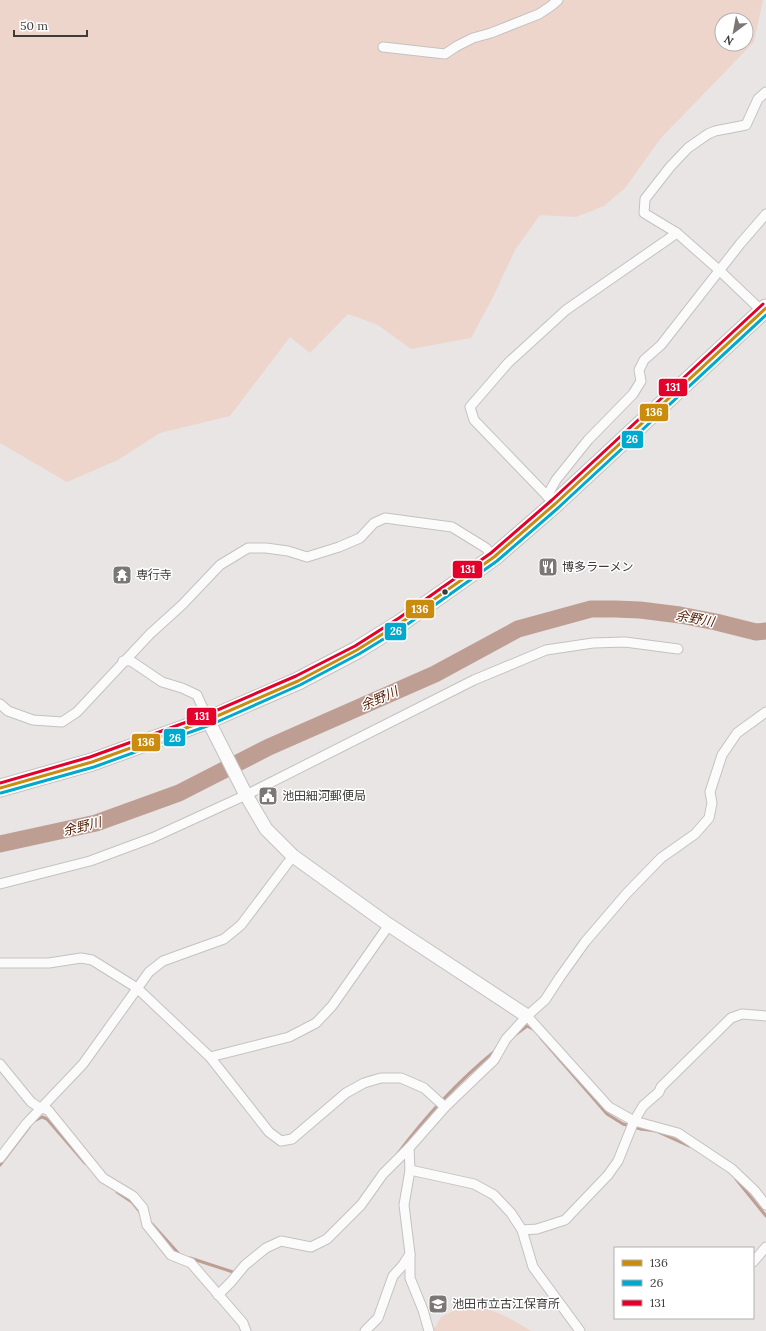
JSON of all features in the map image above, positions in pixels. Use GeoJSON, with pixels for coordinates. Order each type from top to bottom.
{"type":"FeatureCollection","features":[{"type":"Feature","properties":{"kind":"highway"},"geometry":{"type":"LineString","coordinates":[[0,788],[211,727],[357,650],[402,622],[494,557],[551,500],[765,311]]}},
{"type":"Feature","properties":{"kind":"street"},"geometry":{"type":"LineString","coordinates":[[383,47],[445,54],[473,38],[491,33],[539,14],[558,0]]}},
{"type":"Feature","properties":{"kind":"street"},"geometry":{"type":"LineString","coordinates":[[765,311],[677,233],[644,213],[645,199],[670,167],[688,148],[715,131],[746,125],[758,99],[766,92]]}},
{"type":"Feature","properties":{"kind":"street"},"geometry":{"type":"LineString","coordinates":[[551,500],[556,480],[588,440],[633,394],[641,381],[639,370],[644,360],[661,345],[740,244],[766,214]]}},
{"type":"Feature","properties":{"kind":"street"},"geometry":{"type":"LineString","coordinates":[[551,500],[474,420],[470,407],[508,363],[566,310],[677,233]]}},
{"type":"Feature","properties":{"kind":"street"},"geometry":{"type":"LineString","coordinates":[[0,704],[8,711],[33,720],[62,722],[77,712],[123,661],[182,605],[220,565],[248,548],[266,548],[288,551],[307,557],[339,547],[360,538],[374,523],[385,518],[452,527],[486,548],[494,557]]}},
{"type":"Feature","properties":{"kind":"street"},"geometry":{"type":"LineString","coordinates":[[0,884],[96,858],[152,838],[474,680],[546,650],[593,643],[626,642],[678,649]]}},
{"type":"Feature","properties":{"kind":"street"},"geometry":{"type":"LineString","coordinates":[[123,661],[131,661],[162,682],[182,688],[197,695],[211,727],[244,792],[266,829],[294,856],[389,925],[527,1016],[609,1107],[634,1121],[678,1133],[732,1169],[755,1191],[766,1205]]}},
{"type":"Feature","properties":{"kind":"street"},"geometry":{"type":"LineString","coordinates":[[218,1295],[245,1265],[266,1248],[281,1241],[311,1247],[327,1240],[361,1205],[383,1174],[409,1148],[444,1107],[494,1060],[506,1039],[527,1016],[546,1000],[560,977],[585,942],[627,893],[660,858],[695,834],[709,818],[712,803],[710,792],[722,755],[737,733],[766,712]]}},
{"type":"Feature","properties":{"kind":"street"},"geometry":{"type":"LineString","coordinates":[[0,1158],[40,1108],[83,1064],[149,972],[163,961],[224,939],[241,925],[294,856]]}},
{"type":"Feature","properties":{"kind":"street"},"geometry":{"type":"LineString","coordinates":[[210,1057],[289,1037],[316,1023],[332,1006],[389,925]]}},
{"type":"Feature","properties":{"kind":"street"},"geometry":{"type":"LineString","coordinates":[[0,964],[49,963],[81,958],[92,960],[137,988],[210,1057],[269,1132],[281,1140],[292,1139],[346,1093],[364,1083],[381,1078],[401,1078],[424,1088],[444,1107]]}},
{"type":"Feature","properties":{"kind":"street"},"geometry":{"type":"LineString","coordinates":[[522,1230],[537,1228],[565,1220],[608,1175],[618,1161],[634,1121],[643,1106],[659,1092],[661,1087],[731,1018],[742,1014],[766,1016]]}},
{"type":"Feature","properties":{"kind":"street"},"geometry":{"type":"LineString","coordinates":[[0,1064],[31,1102],[40,1108],[48,1110],[103,1178],[133,1196],[143,1208],[147,1226],[171,1255],[191,1263],[243,1323],[246,1331]]}},
{"type":"Feature","properties":{"kind":"street"},"geometry":{"type":"LineString","coordinates":[[409,1148],[410,1170],[404,1205],[410,1254],[410,1278],[429,1331]]}},
{"type":"Feature","properties":{"kind":"street"},"geometry":{"type":"LineString","coordinates":[[410,1170],[474,1184],[494,1195],[511,1213],[522,1230],[533,1267],[580,1331]]}},
{"type":"Feature","properties":{"kind":"street"},"geometry":{"type":"LineString","coordinates":[[754,1261],[766,1247]]}},
{"type":"Feature","properties":{"kind":"street"},"geometry":{"type":"LineString","coordinates":[[365,1331],[378,1318],[393,1276],[410,1254]]}},
{"type":"Feature","properties":{"kind":"shaded area"},"geometry":{"type":"Polygon","coordinates":[[[0,0],[763,0],[754,42],[754,12],[714,12],[714,52],[744,52],[661,138],[625,188],[604,206],[576,217],[540,215],[515,250],[493,297],[471,338],[411,349],[378,325],[348,314],[310,353],[290,337],[230,416],[160,433],[118,460],[67,482],[0,443],[0,0]]]}},
{"type":"Feature","properties":{"kind":"shaded area"},"geometry":{"type":"Polygon","coordinates":[[[468,1304],[501,1314],[531,1331],[433,1331],[441,1317],[468,1304]]]}},
{"type":"Feature","properties":{"kind":"waterway","name":"余野川"},"geometry":{"type":"LineString","coordinates":[[0,844],[96,823],[179,793],[269,747],[435,674],[518,629],[591,609],[615,609],[640,610],[680,615],[756,632],[766,631]]}},
{"type":"Feature","properties":{"kind":"waterway"},"geometry":{"type":"LineString","coordinates":[[515,1035],[527,1026],[533,1029]]}},
{"type":"Feature","properties":{"kind":"waterway"},"geometry":{"type":"LineString","coordinates":[[541,1038],[607,1114],[623,1124],[641,1129],[641,1125]]}},
{"type":"Feature","properties":{"kind":"waterway"},"geometry":{"type":"LineString","coordinates":[[396,1156],[442,1100],[495,1051]]}},
{"type":"Feature","properties":{"kind":"waterway"},"geometry":{"type":"LineString","coordinates":[[34,1121],[42,1117],[47,1119],[85,1163]]}},
{"type":"Feature","properties":{"kind":"waterway"},"geometry":{"type":"LineString","coordinates":[[0,1165],[29,1127]]}},
{"type":"Feature","properties":{"kind":"waterway"},"geometry":{"type":"LineString","coordinates":[[641,1129],[656,1131],[689,1146]]}},
{"type":"Feature","properties":{"kind":"waterway"},"geometry":{"type":"LineString","coordinates":[[736,1179],[766,1216]]}},
{"type":"Feature","properties":{"kind":"waterway"},"geometry":{"type":"LineString","coordinates":[[117,1192],[132,1202],[141,1213]]}},
{"type":"Feature","properties":{"kind":"waterway"},"geometry":{"type":"LineString","coordinates":[[152,1224],[181,1255]]}},
{"type":"Feature","properties":{"kind":"waterway"},"geometry":{"type":"LineString","coordinates":[[190,1258],[236,1273]]}},
{"type":"Feature","properties":{"kind":"transit line","name":"131"},"geometry":{"type":"LineString","coordinates":[[0,783],[90,757],[206,715],[296,676],[355,646],[399,618],[491,553],[552,500],[763,304]]}},
{"type":"Feature","properties":{"kind":"transit line","name":"136"},"geometry":{"type":"LineString","coordinates":[[0,788],[92,762],[208,720],[298,681],[357,650],[402,622],[494,557],[555,504],[766,308]]}},
{"type":"Feature","properties":{"kind":"transit line","name":"26"},"geometry":{"type":"LineString","coordinates":[[1,793],[94,767],[210,725],[300,685],[359,654],[405,626],[497,561],[558,508],[766,315]]}},
{"type":"Feature","properties":{"kind":"place","name":"博多ラーメン"},"geometry":{"type":"Point","coordinates":[548,567]}},
{"type":"Feature","properties":{"kind":"place","name":"専行寺"},"geometry":{"type":"Point","coordinates":[122,575]}},
{"type":"Feature","properties":{"kind":"place","name":"池田細河郵便局"},"geometry":{"type":"Point","coordinates":[268,796]}},
{"type":"Feature","properties":{"kind":"place","name":"池田市立古江保育所"},"geometry":{"type":"Point","coordinates":[438,1304]}}]}
